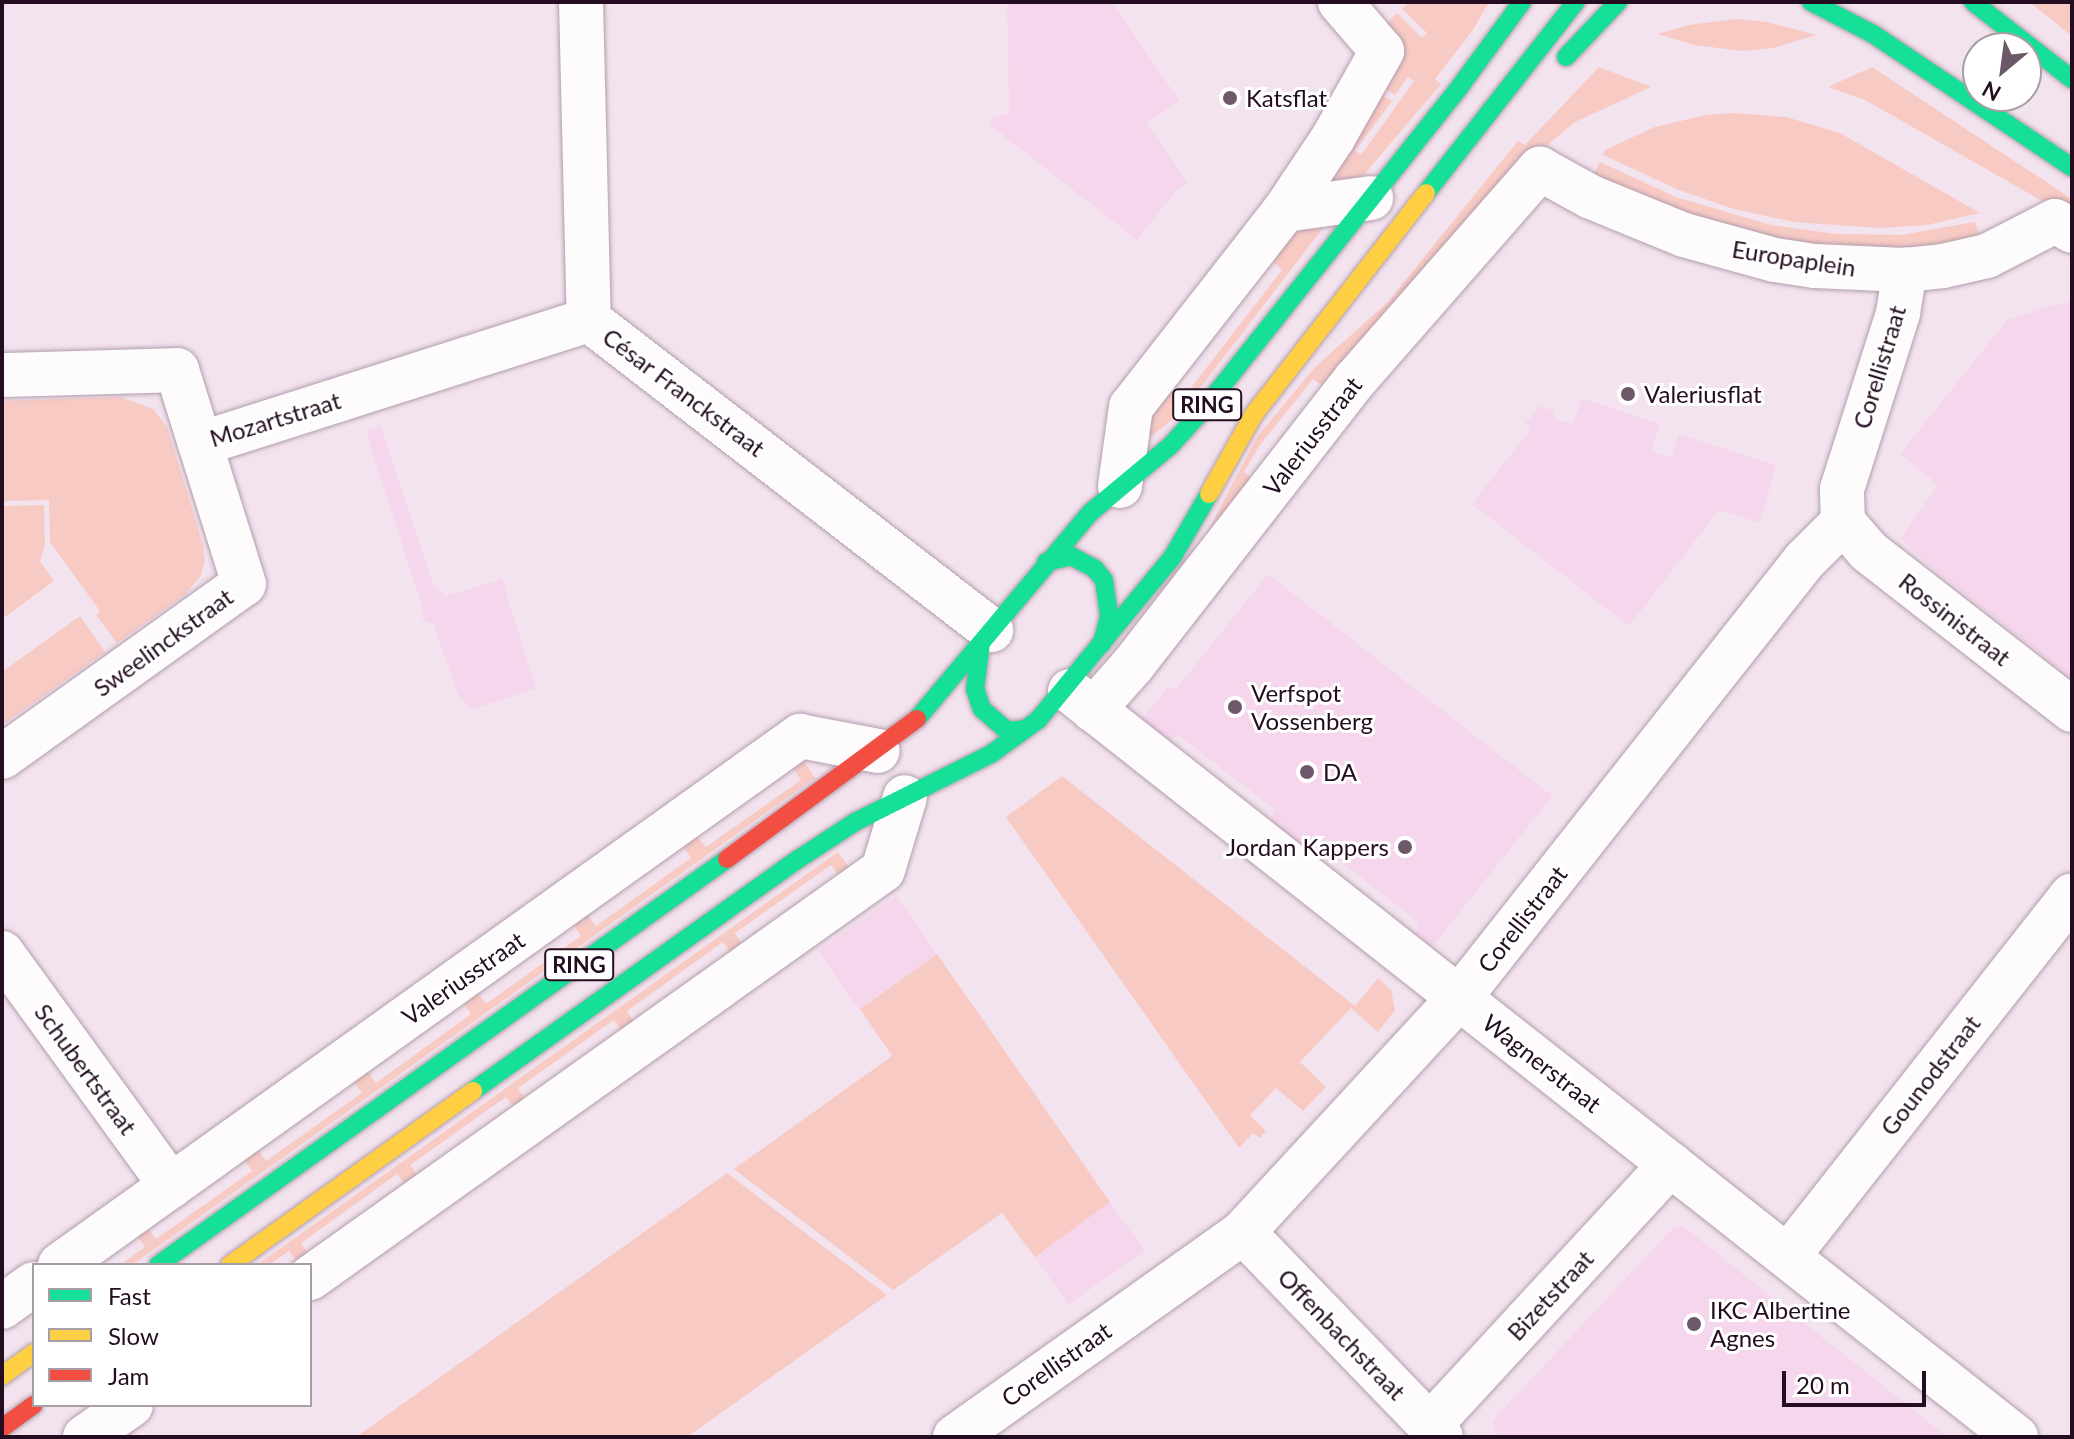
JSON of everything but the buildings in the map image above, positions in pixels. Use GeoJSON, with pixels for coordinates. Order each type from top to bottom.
{"type":"FeatureCollection","features":[{"type":"Feature","properties":{"kind":"main road"},"geometry":{"type":"LineString","coordinates":[[1371,198],[1512,19],[1522,2]]}},
{"type":"Feature","properties":{"kind":"main road","name":"Valeriusstraat"},"geometry":{"type":"LineString","coordinates":[[233,1263],[797,860],[855,822],[991,754],[1025,729],[1080,699],[1102,644],[1173,556],[1254,414],[1576,2]]}},
{"type":"Feature","properties":{"kind":"main road"},"geometry":{"type":"LineString","coordinates":[[1551,76],[1618,2]]}},
{"type":"Feature","properties":{"kind":"main road"},"geometry":{"type":"LineString","coordinates":[[1811,2],[1873,34],[2072,167]]}},
{"type":"Feature","properties":{"kind":"main road"},"geometry":{"type":"LineString","coordinates":[[1974,2],[2072,79]]}},
{"type":"Feature","properties":{"kind":"main road","name":"Valeriusstraat"},"geometry":{"type":"LineString","coordinates":[[1463,144],[1503,125]]}},
{"type":"Feature","properties":{"kind":"main road","name":"RING"},"geometry":{"type":"LineString","coordinates":[[161,1263],[878,751],[917,719],[1101,500],[1171,445],[1202,411],[1371,198]]}},
{"type":"Feature","properties":{"kind":"main road"},"geometry":{"type":"LineString","coordinates":[[1046,562],[1071,556],[1095,569],[1104,580],[1109,617],[1102,644]]}},
{"type":"Feature","properties":{"kind":"main road"},"geometry":{"type":"LineString","coordinates":[[986,636],[975,689],[982,709],[1007,731],[1025,729]]}},
{"type":"Feature","properties":{"kind":"main road"},"geometry":{"type":"LineString","coordinates":[[2,1376],[32,1354]]}},
{"type":"Feature","properties":{"kind":"main road"},"geometry":{"type":"LineString","coordinates":[[2,1428],[32,1406]]}},
{"type":"Feature","properties":{"kind":"street","name":"César Franckstraat"},"geometry":{"type":"LineString","coordinates":[[581,2],[589,320],[986,636]]}},
{"type":"Feature","properties":{"kind":"street"},"geometry":{"type":"LineString","coordinates":[[1120,486],[1131,407],[1285,210],[1333,138],[1382,51],[1340,2]]}},
{"type":"Feature","properties":{"kind":"street","name":"Europaplein"},"geometry":{"type":"LineString","coordinates":[[1540,169],[1625,212],[1727,249],[1815,266],[1905,270],[1987,256],[2063,226]]}},
{"type":"Feature","properties":{"kind":"street","name":"Valeriusstraat"},"geometry":{"type":"LineString","coordinates":[[1080,699],[1133,665],[1372,360],[1540,169]]}},
{"type":"Feature","properties":{"kind":"street"},"geometry":{"type":"LineString","coordinates":[[1285,210],[1371,198]]}},
{"type":"Feature","properties":{"kind":"street","name":"Corellistraat"},"geometry":{"type":"LineString","coordinates":[[955,1437],[1243,1232],[1459,998],[1804,561],[1843,522],[1842,489],[1898,313],[1905,270]]}},
{"type":"Feature","properties":{"kind":"street","name":"Mozartstraat"},"geometry":{"type":"LineString","coordinates":[[2,375],[177,370],[200,444],[589,320]]}},
{"type":"Feature","properties":{"kind":"street","name":"Sweelinckstraat"},"geometry":{"type":"LineString","coordinates":[[2,757],[244,584],[200,444]]}},
{"type":"Feature","properties":{"kind":"street","name":"Rossinistraat"},"geometry":{"type":"LineString","coordinates":[[1843,522],[1868,551],[2072,710]]}},
{"type":"Feature","properties":{"kind":"street","name":"Wagnerstraat"},"geometry":{"type":"LineString","coordinates":[[1080,699],[2016,1437]]}},
{"type":"Feature","properties":{"kind":"street","name":"Valeriusstraat"},"geometry":{"type":"LineString","coordinates":[[63,1263],[800,736],[878,751]]}},
{"type":"Feature","properties":{"kind":"street"},"geometry":{"type":"LineString","coordinates":[[312,1277],[883,870],[905,797]]}},
{"type":"Feature","properties":{"kind":"street","name":"Gounodstraat"},"geometry":{"type":"LineString","coordinates":[[1788,1256],[2072,895]]}},
{"type":"Feature","properties":{"kind":"street","name":"Schubertstraat"},"geometry":{"type":"LineString","coordinates":[[2,953],[171,1186]]}},
{"type":"Feature","properties":{"kind":"street","name":"Bizetstraat"},"geometry":{"type":"LineString","coordinates":[[1436,1431],[1671,1164]]}},
{"type":"Feature","properties":{"kind":"street","name":"Offenbachstraat"},"geometry":{"type":"LineString","coordinates":[[1243,1232],[1436,1431]]}},
{"type":"Feature","properties":{"kind":"street"},"geometry":{"type":"LineString","coordinates":[[2,1307],[32,1285]]}},
{"type":"Feature","properties":{"kind":"street"},"geometry":{"type":"LineString","coordinates":[[85,1437],[128,1407]]}},
{"type":"Feature","properties":{"kind":"shaded area"},"geometry":{"type":"Polygon","coordinates":[[[1007,2],[1111,2],[1179,100],[1146,123],[1188,183],[1175,192],[1137,240],[990,125],[990,119],[1009,113],[1007,2]]]}},
{"type":"Feature","properties":{"kind":"shaded area"},"geometry":{"type":"Polygon","coordinates":[[[1409,2],[1489,2],[1473,30],[1435,79],[1441,84],[1362,177],[1326,184],[1375,91],[1392,101],[1355,151],[1361,155],[1414,81],[1408,77],[1395,95],[1379,85],[1382,28],[1397,13],[1422,38],[1427,33],[1402,9],[1409,2]]]}},
{"type":"Feature","properties":{"kind":"shaded area"},"geometry":{"type":"Polygon","coordinates":[[[2030,2],[2072,2],[2072,36],[2033,5],[2030,2]]]}},
{"type":"Feature","properties":{"kind":"shaded area"},"geometry":{"type":"Polygon","coordinates":[[[1736,19],[1767,22],[1816,35],[1773,48],[1743,51],[1694,45],[1658,34],[1689,25],[1736,19]]]}},
{"type":"Feature","properties":{"kind":"shaded area"},"geometry":{"type":"Polygon","coordinates":[[[1599,67],[1651,87],[1575,122],[1538,153],[1331,392],[1313,379],[1260,445],[1244,472],[1259,484],[1210,527],[1257,437],[1315,367],[1387,303],[1518,141],[1525,145],[1599,67]]]}},
{"type":"Feature","properties":{"kind":"shaded area"},"geometry":{"type":"Polygon","coordinates":[[[1872,67],[2072,199],[2072,218],[1865,100],[1828,87],[1872,67]]]}},
{"type":"Feature","properties":{"kind":"shaded area"},"geometry":{"type":"Polygon","coordinates":[[[1732,113],[1786,117],[1840,133],[1980,213],[1927,225],[1881,228],[1794,222],[1734,209],[1679,190],[1603,155],[1605,150],[1655,127],[1706,115],[1732,113]]]}},
{"type":"Feature","properties":{"kind":"shaded area"},"geometry":{"type":"Polygon","coordinates":[[[1600,162],[1676,197],[1771,225],[1836,234],[1901,235],[1975,222],[1982,243],[1960,248],[1793,251],[1589,182],[1600,162]]]}},
{"type":"Feature","properties":{"kind":"shaded area"},"geometry":{"type":"Polygon","coordinates":[[[1326,224],[1181,413],[1144,442],[1144,432],[1164,385],[1183,398],[1282,270],[1265,255],[1287,234],[1326,224]]]}},
{"type":"Feature","properties":{"kind":"shaded area"},"geometry":{"type":"Polygon","coordinates":[[[2072,300],[2072,679],[1924,561],[1901,539],[1938,485],[1900,454],[2007,320],[2072,300]]]}},
{"type":"Feature","properties":{"kind":"shaded area"},"geometry":{"type":"Polygon","coordinates":[[[120,397],[153,409],[167,427],[205,560],[201,575],[186,594],[117,643],[96,615],[100,611],[50,542],[49,500],[2,501],[2,401],[120,397]]]}},
{"type":"Feature","properties":{"kind":"shaded area"},"geometry":{"type":"Polygon","coordinates":[[[1582,398],[1660,424],[1651,451],[1671,457],[1679,434],[1776,465],[1760,523],[1719,510],[1629,626],[1472,504],[1531,429],[1525,424],[1539,406],[1555,411],[1553,418],[1573,424],[1582,398]]]}},
{"type":"Feature","properties":{"kind":"shaded area"},"geometry":{"type":"Polygon","coordinates":[[[381,426],[434,587],[446,596],[502,579],[536,689],[472,709],[459,697],[433,624],[423,620],[421,604],[366,431],[381,426]]]}},
{"type":"Feature","properties":{"kind":"shaded area"},"geometry":{"type":"Polygon","coordinates":[[[44,505],[45,544],[40,561],[54,581],[2,619],[2,506],[44,505]]]}},
{"type":"Feature","properties":{"kind":"shaded area"},"geometry":{"type":"Polygon","coordinates":[[[1268,574],[1552,796],[1431,948],[1415,936],[1419,923],[1318,844],[1313,850],[1305,850],[1273,824],[1271,818],[1276,810],[1178,735],[1167,741],[1141,721],[1168,686],[1175,690],[1268,574]]]}},
{"type":"Feature","properties":{"kind":"shaded area"},"geometry":{"type":"Polygon","coordinates":[[[80,616],[105,652],[2,725],[2,672],[80,616]]]}},
{"type":"Feature","properties":{"kind":"shaded area"},"geometry":{"type":"Polygon","coordinates":[[[802,758],[815,778],[135,1263],[123,1263],[145,1247],[135,1233],[146,1226],[156,1239],[252,1171],[242,1157],[256,1147],[266,1161],[362,1093],[352,1079],[366,1069],[376,1083],[471,1014],[462,1001],[476,991],[486,1004],[581,936],[572,922],[586,913],[596,926],[691,858],[682,844],[695,834],[706,847],[801,780],[789,762],[802,758]]]}},
{"type":"Feature","properties":{"kind":"shaded area"},"geometry":{"type":"Polygon","coordinates":[[[1062,776],[1355,1006],[1378,978],[1391,990],[1395,1010],[1378,1032],[1351,1008],[1300,1062],[1326,1087],[1303,1111],[1276,1088],[1250,1115],[1266,1131],[1260,1138],[1253,1133],[1239,1148],[1006,817],[1062,776]]]}},
{"type":"Feature","properties":{"kind":"shaded area"},"geometry":{"type":"Polygon","coordinates":[[[838,852],[855,876],[845,884],[831,865],[735,933],[744,947],[733,956],[723,942],[627,1011],[636,1025],[624,1033],[614,1020],[518,1088],[527,1102],[516,1109],[506,1097],[410,1165],[419,1178],[407,1187],[397,1174],[301,1243],[310,1256],[300,1263],[289,1251],[272,1263],[260,1263],[838,852]]]}},
{"type":"Feature","properties":{"kind":"shaded area"},"geometry":{"type":"Polygon","coordinates":[[[896,896],[937,954],[859,1009],[818,950],[896,896]]]}},
{"type":"Feature","properties":{"kind":"shaded area"},"geometry":{"type":"Polygon","coordinates":[[[937,954],[1110,1202],[1035,1257],[1002,1213],[893,1290],[734,1169],[892,1056],[860,1009],[937,954]]]}},
{"type":"Feature","properties":{"kind":"shaded area"},"geometry":{"type":"Polygon","coordinates":[[[727,1173],[887,1295],[687,1437],[356,1437],[727,1173]]]}},
{"type":"Feature","properties":{"kind":"shaded area"},"geometry":{"type":"Polygon","coordinates":[[[1110,1202],[1144,1251],[1068,1304],[1034,1255],[1110,1202]]]}},
{"type":"Feature","properties":{"kind":"shaded area","name":"IKC Albertine Agnes"},"geometry":{"type":"Polygon","coordinates":[[[1674,1227],[1684,1227],[1947,1437],[1497,1437],[1492,1421],[1674,1227]]]}},
{"type":"Feature","properties":{"kind":"traffic: fast"},"geometry":{"type":"LineString","coordinates":[[917,719],[1091,512],[1171,445],[1202,411],[1461,85],[1522,2]]}},
{"type":"Feature","properties":{"kind":"traffic: fast"},"geometry":{"type":"LineString","coordinates":[[1426,193],[1576,2]]}},
{"type":"Feature","properties":{"kind":"traffic: fast"},"geometry":{"type":"LineString","coordinates":[[1566,57],[1618,2]]}},
{"type":"Feature","properties":{"kind":"traffic: fast"},"geometry":{"type":"LineString","coordinates":[[1811,2],[1873,34],[2072,167]]}},
{"type":"Feature","properties":{"kind":"traffic: fast"},"geometry":{"type":"LineString","coordinates":[[1973,2],[2072,79]]}},
{"type":"Feature","properties":{"kind":"traffic: fast"},"geometry":{"type":"LineString","coordinates":[[473,1091],[797,860],[855,822],[991,754],[1038,720],[1173,556],[1209,494]]}},
{"type":"Feature","properties":{"kind":"traffic: fast"},"geometry":{"type":"LineString","coordinates":[[1046,562],[1071,556],[1095,569],[1104,580],[1109,617],[1102,644]]}},
{"type":"Feature","properties":{"kind":"traffic: fast"},"geometry":{"type":"LineString","coordinates":[[981,643],[975,689],[982,709],[1007,731],[1025,729]]}},
{"type":"Feature","properties":{"kind":"traffic: fast"},"geometry":{"type":"LineString","coordinates":[[161,1263],[727,859]]}},
{"type":"Feature","properties":{"kind":"traffic: slow"},"geometry":{"type":"LineString","coordinates":[[1209,494],[1254,414],[1426,193]]}},
{"type":"Feature","properties":{"kind":"traffic: slow"},"geometry":{"type":"LineString","coordinates":[[233,1263],[473,1091]]}},
{"type":"Feature","properties":{"kind":"traffic: slow"},"geometry":{"type":"LineString","coordinates":[[2,1376],[32,1354]]}},
{"type":"Feature","properties":{"kind":"traffic: jam"},"geometry":{"type":"LineString","coordinates":[[727,859],[917,719]]}},
{"type":"Feature","properties":{"kind":"traffic: jam"},"geometry":{"type":"LineString","coordinates":[[2,1428],[32,1406]]}},
{"type":"Feature","properties":{"kind":"place","name":"Katsflat"},"geometry":{"type":"Point","coordinates":[1230,98]}},
{"type":"Feature","properties":{"kind":"place","name":"Valeriusflat"},"geometry":{"type":"Point","coordinates":[1628,394]}},
{"type":"Feature","properties":{"kind":"place","name":"Verfspot Vossenberg"},"geometry":{"type":"Point","coordinates":[1235,707]}},
{"type":"Feature","properties":{"kind":"place","name":"DA"},"geometry":{"type":"Point","coordinates":[1307,772]}},
{"type":"Feature","properties":{"kind":"place","name":"Jordan Kappers"},"geometry":{"type":"Point","coordinates":[1405,847]}},
{"type":"Feature","properties":{"kind":"place","name":"IKC Albertine Agnes"},"geometry":{"type":"Point","coordinates":[1694,1324]}}]}
